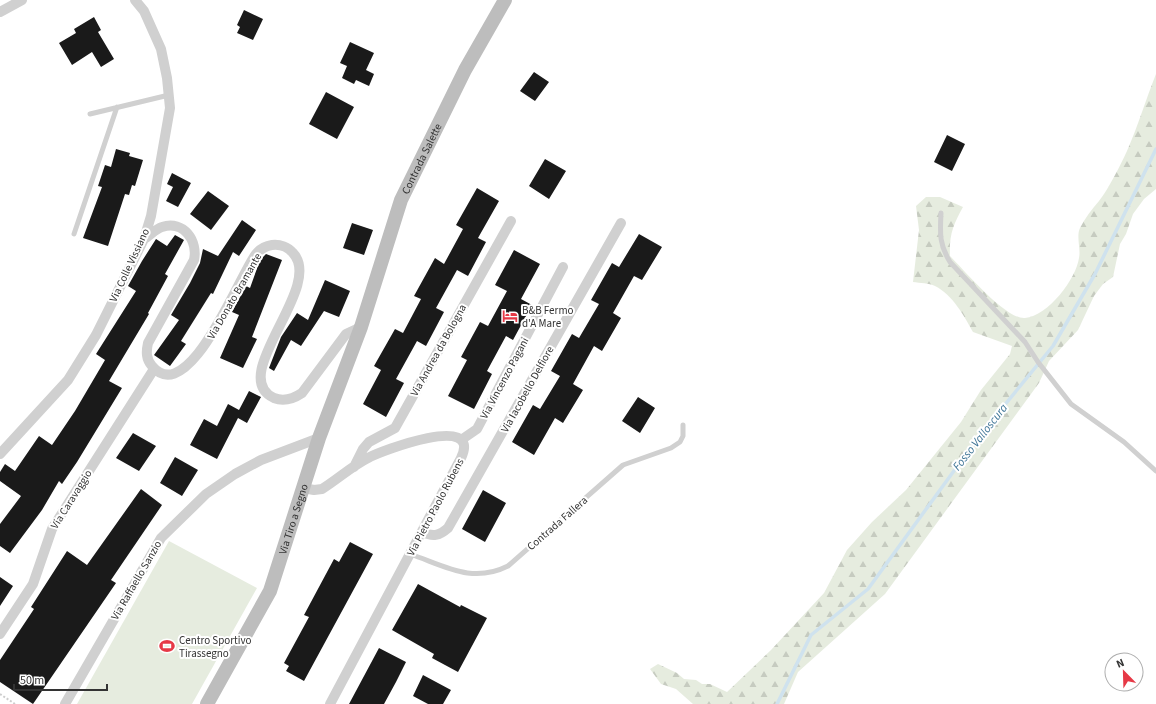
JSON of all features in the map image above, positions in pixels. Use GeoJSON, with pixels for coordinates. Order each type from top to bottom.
{"type":"FeatureCollection","features":[{"type":"Feature","properties":{"kind":"main road","name":"Contrada Salette"},"geometry":{"type":"LineString","coordinates":[[361,327],[401,200],[465,70],[505,0]]}},
{"type":"Feature","properties":{"kind":"main road","name":"Via Tiro a Segno"},"geometry":{"type":"LineString","coordinates":[[207,704],[270,591],[319,438],[361,327]]}},
{"type":"Feature","properties":{"kind":"street"},"geometry":{"type":"LineString","coordinates":[[0,12],[22,0]]}},
{"type":"Feature","properties":{"kind":"street","name":"Via Colle Vissiano"},"geometry":{"type":"LineString","coordinates":[[0,454],[68,380],[96,335],[144,239],[157,190],[170,108],[161,49],[144,11],[135,0]]}},
{"type":"Feature","properties":{"kind":"street","name":"Via Andrea da Bologna"},"geometry":{"type":"LineString","coordinates":[[353,467],[363,449],[369,442],[394,428],[511,221]]}},
{"type":"Feature","properties":{"kind":"street","name":"Via Iacobello Delfiore"},"geometry":{"type":"LineString","coordinates":[[422,532],[435,536],[448,528],[621,224]]}},
{"type":"Feature","properties":{"kind":"street"},"geometry":{"type":"LineString","coordinates":[[144,239],[164,226],[177,227],[186,231],[191,236],[196,251],[191,266],[148,343],[147,356],[154,369]]}},
{"type":"Feature","properties":{"kind":"street","name":"Via Donato Bramante"},"geometry":{"type":"LineString","coordinates":[[154,369],[165,374],[171,374],[185,367],[207,343],[256,254],[271,245],[278,245],[290,250],[298,259],[300,270],[290,305],[260,372],[262,387],[270,395],[280,400],[286,400],[295,398],[302,393],[343,338],[352,330],[361,327]]}},
{"type":"Feature","properties":{"kind":"street","name":"Via Vincenzo Pagani"},"geometry":{"type":"LineString","coordinates":[[461,440],[477,429],[563,267]]}},
{"type":"Feature","properties":{"kind":"street","name":"Via Caravaggio"},"geometry":{"type":"LineString","coordinates":[[0,634],[33,584],[52,529],[154,369]]}},
{"type":"Feature","properties":{"kind":"street"},"geometry":{"type":"LineString","coordinates":[[303,488],[314,490],[322,489],[367,458],[409,443],[449,435],[458,437],[461,440]]}},
{"type":"Feature","properties":{"kind":"street","name":"Via Raffaello Sanzio"},"geometry":{"type":"LineString","coordinates":[[65,704],[161,538],[206,494],[234,474],[261,460],[319,438]]}},
{"type":"Feature","properties":{"kind":"street","name":"Via Pietro Paolo Rubens"},"geometry":{"type":"LineString","coordinates":[[330,704],[462,455],[464,448],[461,440]]}},
{"type":"Feature","properties":{"kind":"lane"},"geometry":{"type":"LineString","coordinates":[[90,114],[168,95]]}},
{"type":"Feature","properties":{"kind":"lane"},"geometry":{"type":"LineString","coordinates":[[74,234],[117,107]]}},
{"type":"Feature","properties":{"kind":"lane"},"geometry":{"type":"LineString","coordinates":[[941,213],[940,231],[942,249],[950,262],[1024,342],[1071,404],[1124,442],[1156,471]]}},
{"type":"Feature","properties":{"kind":"lane","name":"Contrada Fallera"},"geometry":{"type":"LineString","coordinates":[[410,554],[458,571],[478,575],[496,572],[508,566],[623,465],[671,448],[680,442],[683,436],[683,424]]}},
{"type":"Feature","properties":{"kind":"path"},"geometry":{"type":"LineString","coordinates":[[0,694],[15,704]]}},
{"type":"Feature","properties":{"kind":"green space"},"geometry":{"type":"Polygon","coordinates":[[[1156,74],[1156,189],[1144,199],[1133,214],[1126,234],[1120,244],[1113,277],[1103,284],[1094,296],[1078,330],[1049,361],[1039,383],[885,594],[798,672],[784,704],[693,704],[676,689],[661,684],[650,669],[658,664],[677,673],[684,679],[696,680],[702,684],[710,684],[727,692],[771,650],[824,593],[847,550],[872,522],[906,490],[961,422],[981,390],[1010,354],[1012,346],[973,332],[953,300],[941,290],[930,284],[913,282],[919,230],[916,206],[926,197],[940,197],[963,207],[952,230],[950,256],[986,293],[1007,311],[1025,318],[1034,316],[1043,311],[1060,295],[1073,276],[1079,258],[1078,235],[1080,228],[1114,177],[1127,151],[1156,74]]]}},
{"type":"Feature","properties":{"kind":"green space","name":"Centro Sportivo Tirassegno"},"geometry":{"type":"Polygon","coordinates":[[[169,541],[257,588],[192,704],[77,704],[169,541]]]}},
{"type":"Feature","properties":{"kind":"building"},"geometry":{"type":"Polygon","coordinates":[[[244,10],[263,19],[253,40],[237,33],[240,27],[237,25],[244,10]]]}},
{"type":"Feature","properties":{"kind":"building"},"geometry":{"type":"Polygon","coordinates":[[[94,17],[101,30],[98,32],[114,59],[101,67],[92,52],[72,65],[59,43],[76,33],[74,29],[94,17]]]}},
{"type":"Feature","properties":{"kind":"building"},"geometry":{"type":"Polygon","coordinates":[[[350,42],[374,53],[366,70],[374,74],[369,86],[356,80],[354,84],[342,78],[347,66],[340,63],[350,42]]]}},
{"type":"Feature","properties":{"kind":"building"},"geometry":{"type":"Polygon","coordinates":[[[534,72],[549,82],[535,101],[520,91],[534,72]]]}},
{"type":"Feature","properties":{"kind":"building"},"geometry":{"type":"Polygon","coordinates":[[[326,92],[354,107],[337,139],[309,124],[326,92]]]}},
{"type":"Feature","properties":{"kind":"building"},"geometry":{"type":"Polygon","coordinates":[[[947,135],[965,144],[952,171],[934,162],[947,135]]]}},
{"type":"Feature","properties":{"kind":"building"},"geometry":{"type":"Polygon","coordinates":[[[116,149],[130,153],[129,156],[143,160],[135,186],[132,185],[129,195],[125,194],[108,246],[83,238],[102,187],[98,186],[105,165],[111,167],[116,149]]]}},
{"type":"Feature","properties":{"kind":"building"},"geometry":{"type":"Polygon","coordinates":[[[545,159],[566,171],[549,199],[529,186],[545,159]]]}},
{"type":"Feature","properties":{"kind":"building"},"geometry":{"type":"Polygon","coordinates":[[[172,173],[191,183],[178,207],[166,201],[173,187],[167,184],[172,173]]]}},
{"type":"Feature","properties":{"kind":"building"},"geometry":{"type":"Polygon","coordinates":[[[477,188],[499,201],[478,238],[486,242],[468,276],[457,270],[436,308],[444,312],[426,346],[417,341],[396,379],[404,383],[386,417],[363,404],[381,370],[374,366],[395,329],[403,333],[421,299],[414,296],[435,258],[444,264],[463,229],[456,225],[477,188]]]}},
{"type":"Feature","properties":{"kind":"building"},"geometry":{"type":"Polygon","coordinates":[[[208,191],[229,206],[211,230],[190,214],[208,191]]]}},
{"type":"Feature","properties":{"kind":"building"},"geometry":{"type":"Polygon","coordinates":[[[242,220],[256,230],[239,256],[233,252],[213,294],[211,293],[181,341],[186,344],[170,366],[154,355],[179,320],[171,315],[200,263],[203,249],[218,256],[242,220]]]}},
{"type":"Feature","properties":{"kind":"building"},"geometry":{"type":"Polygon","coordinates":[[[352,223],[373,230],[364,255],[343,248],[352,223]]]}},
{"type":"Feature","properties":{"kind":"building"},"geometry":{"type":"Polygon","coordinates":[[[639,234],[662,247],[642,280],[634,276],[613,313],[621,318],[602,351],[594,346],[573,384],[583,390],[563,423],[555,418],[534,455],[512,442],[533,405],[540,409],[560,376],[551,371],[572,334],[579,338],[599,304],[591,300],[612,263],[619,267],[639,234]]]}},
{"type":"Feature","properties":{"kind":"building"},"geometry":{"type":"Polygon","coordinates":[[[175,235],[184,240],[165,274],[168,276],[148,313],[149,314],[109,381],[122,388],[77,462],[62,484],[59,481],[42,510],[10,553],[0,546],[0,524],[21,496],[0,481],[0,472],[5,464],[15,471],[39,436],[52,445],[75,411],[105,360],[96,354],[136,291],[128,286],[142,261],[156,239],[167,246],[175,235]]]}},
{"type":"Feature","properties":{"kind":"building"},"geometry":{"type":"Polygon","coordinates":[[[514,250],[540,264],[521,299],[532,305],[513,340],[506,336],[487,371],[492,374],[474,409],[448,396],[467,360],[461,357],[480,322],[488,326],[507,291],[495,285],[514,250]]]}},
{"type":"Feature","properties":{"kind":"building"},"geometry":{"type":"Polygon","coordinates":[[[266,254],[282,260],[252,337],[257,339],[243,368],[220,358],[239,315],[232,312],[246,286],[250,288],[260,260],[266,254]]]}},
{"type":"Feature","properties":{"kind":"building"},"geometry":{"type":"Polygon","coordinates":[[[325,280],[350,291],[339,317],[324,311],[301,346],[291,340],[274,371],[269,368],[281,337],[297,313],[308,320],[325,280]]]}},
{"type":"Feature","properties":{"kind":"building"},"geometry":{"type":"Polygon","coordinates":[[[249,391],[261,397],[247,423],[238,418],[217,459],[190,445],[204,419],[217,426],[228,404],[239,410],[249,391]]]}},
{"type":"Feature","properties":{"kind":"building"},"geometry":{"type":"Polygon","coordinates":[[[638,397],[655,408],[640,433],[622,421],[638,397]]]}},
{"type":"Feature","properties":{"kind":"building"},"geometry":{"type":"Polygon","coordinates":[[[133,433],[156,446],[139,471],[116,458],[133,433]]]}},
{"type":"Feature","properties":{"kind":"building"},"geometry":{"type":"Polygon","coordinates":[[[175,457],[198,470],[182,496],[160,483],[175,457]]]}},
{"type":"Feature","properties":{"kind":"building"},"geometry":{"type":"Polygon","coordinates":[[[141,489],[162,505],[111,580],[116,583],[33,704],[0,682],[0,660],[34,609],[31,607],[67,551],[87,565],[141,489]]]}},
{"type":"Feature","properties":{"kind":"building"},"geometry":{"type":"Polygon","coordinates":[[[483,490],[506,503],[485,542],[462,529],[483,490]]]}},
{"type":"Feature","properties":{"kind":"building"},"geometry":{"type":"Polygon","coordinates":[[[350,542],[373,554],[304,681],[286,671],[289,666],[284,663],[309,617],[304,615],[334,559],[339,562],[350,542]]]}},
{"type":"Feature","properties":{"kind":"building"},"geometry":{"type":"Polygon","coordinates":[[[0,577],[13,586],[0,606],[0,577]]]}},
{"type":"Feature","properties":{"kind":"building"},"geometry":{"type":"Polygon","coordinates":[[[418,584],[460,607],[461,605],[487,618],[458,672],[432,658],[434,654],[392,630],[418,584]]]}},
{"type":"Feature","properties":{"kind":"building"},"geometry":{"type":"Polygon","coordinates":[[[379,648],[406,662],[396,682],[384,704],[349,704],[379,648]]]}},
{"type":"Feature","properties":{"kind":"building"},"geometry":{"type":"Polygon","coordinates":[[[423,675],[451,690],[443,704],[428,704],[413,696],[423,675]]]}},
{"type":"Feature","properties":{"kind":"waterway","name":"Fosso Valloscura"},"geometry":{"type":"LineString","coordinates":[[777,704],[811,635],[868,589],[980,435],[1053,346],[1095,274],[1156,149]]}},
{"type":"Feature","properties":{"kind":"place","name":"B&B Fermo d'A Mare"},"geometry":{"type":"Point","coordinates":[510,316]}},
{"type":"Feature","properties":{"kind":"place","name":"Centro Sportivo Tirassegno"},"geometry":{"type":"Point","coordinates":[167,646]}}]}
